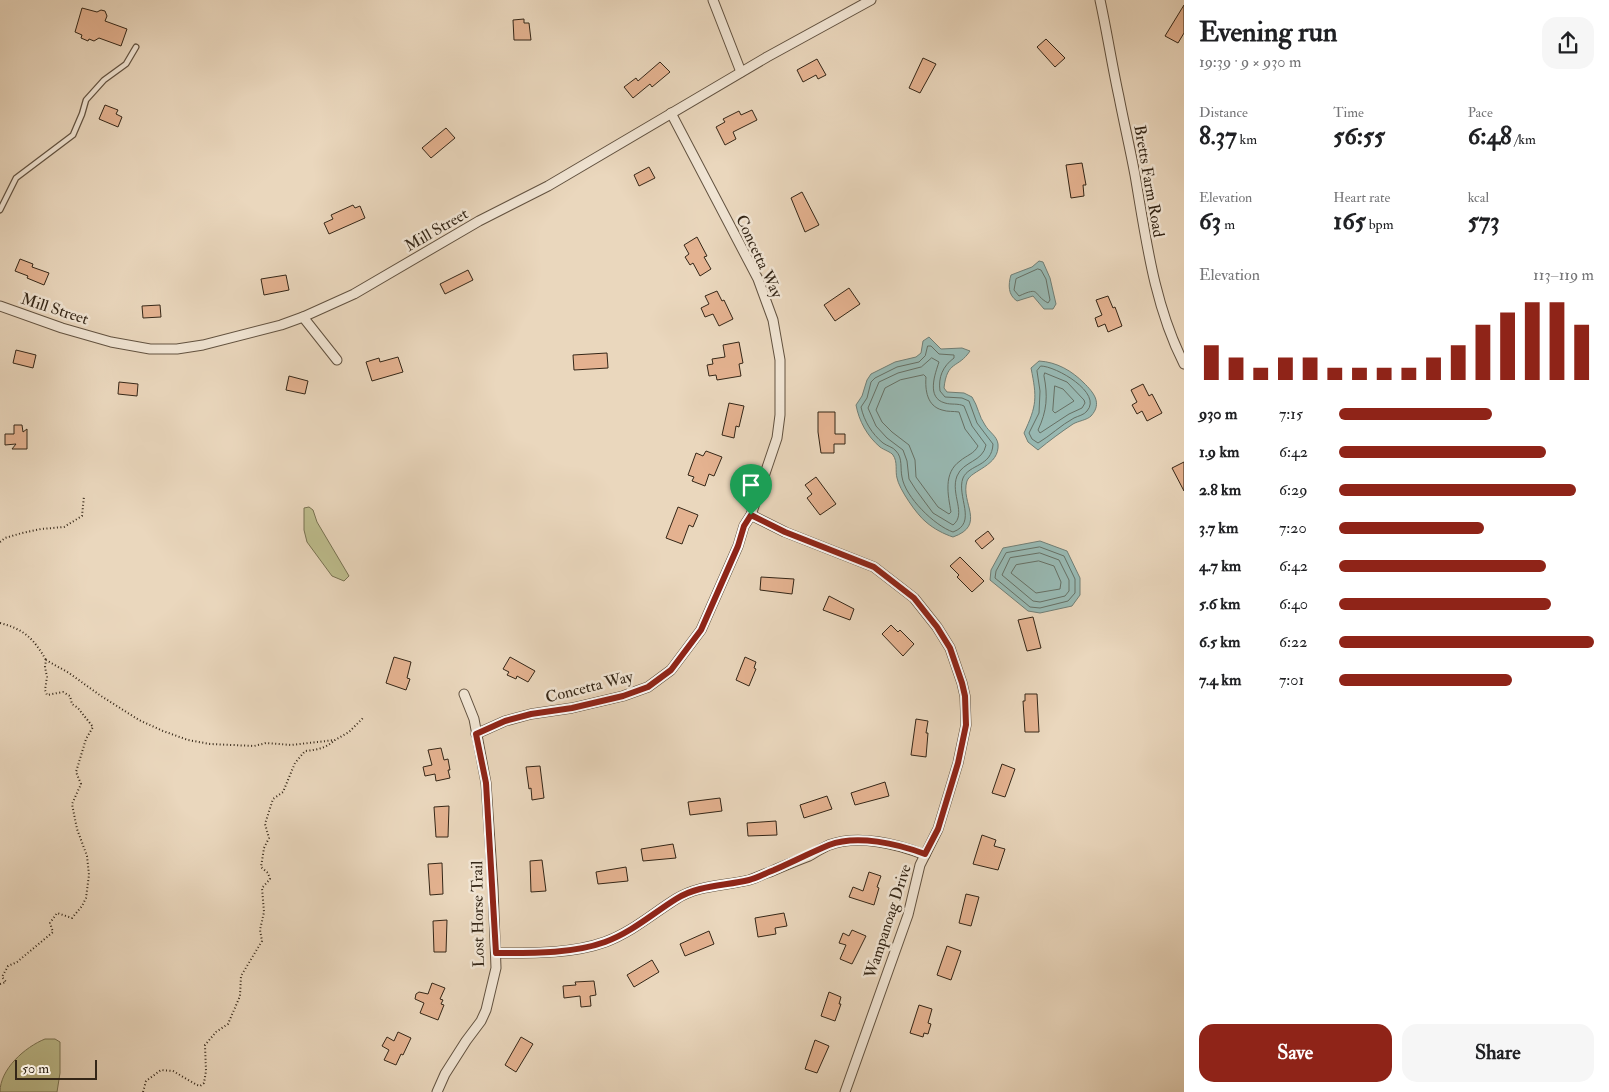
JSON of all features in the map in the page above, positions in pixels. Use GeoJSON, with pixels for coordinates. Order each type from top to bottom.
{"type":"FeatureCollection","features":[{"type":"Feature","properties":{"kind":"street"},"geometry":{"type":"LineString","coordinates":[[714,0],[741,72]]}},
{"type":"Feature","properties":{"kind":"street","name":"Mill Street"},"geometry":{"type":"LineString","coordinates":[[0,306],[62,328],[111,342],[150,349],[177,349],[203,345],[303,318],[354,294],[479,221],[548,186],[741,72],[871,0]]}},
{"type":"Feature","properties":{"kind":"street","name":"Bretts Farm Road"},"geometry":{"type":"LineString","coordinates":[[1100,0],[1130,148],[1148,254],[1164,320],[1184,364]]}},
{"type":"Feature","properties":{"kind":"street","name":"Concetta Way"},"geometry":{"type":"LineString","coordinates":[[476,734],[505,721],[531,714],[572,708],[623,696],[648,687],[671,670],[701,630],[738,546],[744,526],[751,515],[777,438],[780,360],[773,320],[758,280],[671,113]]}},
{"type":"Feature","properties":{"kind":"street"},"geometry":{"type":"LineString","coordinates":[[303,318],[337,360]]}},
{"type":"Feature","properties":{"kind":"street","name":"Wampanoag Drive"},"geometry":{"type":"LineString","coordinates":[[751,515],[785,532],[874,567],[914,598],[937,627],[950,648],[962,683],[966,704],[966,725],[958,763],[938,829],[920,866],[908,915],[845,1092]]}},
{"type":"Feature","properties":{"kind":"street","name":"Lost Horse Trail"},"geometry":{"type":"LineString","coordinates":[[437,1092],[445,1074],[481,1021],[486,1010],[496,968],[486,783],[474,720],[464,694]]}},
{"type":"Feature","properties":{"kind":"street"},"geometry":{"type":"LineString","coordinates":[[496,953],[555,951],[592,946],[631,931],[676,898],[712,886],[750,880],[786,866],[829,845],[841,842],[856,840],[880,842],[906,847],[925,854]]}},
{"type":"Feature","properties":{"kind":"lane"},"geometry":{"type":"LineString","coordinates":[[0,210],[16,178],[73,135],[86,100],[104,80],[126,64],[136,47]]}},
{"type":"Feature","properties":{"kind":"path"},"geometry":{"type":"LineString","coordinates":[[0,542],[5,538],[22,533],[64,527],[82,516],[84,496]]}},
{"type":"Feature","properties":{"kind":"path"},"geometry":{"type":"LineString","coordinates":[[0,623],[26,633],[46,660],[139,720],[162,731],[188,740],[210,744],[254,746],[266,743],[291,745],[335,740]]}},
{"type":"Feature","properties":{"kind":"path"},"geometry":{"type":"LineString","coordinates":[[0,984],[6,982],[2,977],[8,966],[17,962],[53,932],[50,923],[57,913],[72,918],[86,898],[89,875],[87,856],[77,829],[72,804],[81,784],[76,772],[86,739],[93,727],[78,708],[72,704],[70,696],[63,692],[47,695],[45,690],[47,677],[46,660]]}},
{"type":"Feature","properties":{"kind":"path"},"geometry":{"type":"LineString","coordinates":[[144,1092],[146,1081],[161,1070],[173,1071],[196,1085],[200,1086],[204,1083],[206,1045],[216,1032],[228,1024],[240,996],[241,976],[262,941],[260,930],[264,912],[262,888],[270,879],[268,873],[261,867],[264,848],[269,838],[265,824],[272,799],[283,792],[295,764],[305,751],[328,746],[349,732],[364,717]]}},
{"type":"Feature","properties":{"kind":"green space"},"geometry":{"type":"Polygon","coordinates":[[[309,507],[313,510],[317,522],[349,576],[344,581],[332,576],[307,542],[304,530],[304,508],[309,507]]]}},
{"type":"Feature","properties":{"kind":"green space"},"geometry":{"type":"Polygon","coordinates":[[[45,1039],[55,1039],[60,1042],[60,1073],[57,1092],[0,1092],[1,1083],[9,1067],[22,1053],[45,1039]]]}},
{"type":"Feature","properties":{"kind":"water"},"geometry":{"type":"Polygon","coordinates":[[[1039,261],[1043,262],[1050,278],[1056,304],[1053,309],[1044,309],[1033,296],[1017,301],[1010,293],[1009,282],[1011,275],[1032,267],[1039,261]]]}},
{"type":"Feature","properties":{"kind":"water"},"geometry":{"type":"Polygon","coordinates":[[[929,337],[941,349],[962,348],[970,351],[966,357],[950,369],[945,379],[944,388],[947,392],[964,393],[972,397],[983,422],[998,444],[995,458],[967,481],[966,489],[971,520],[969,526],[963,532],[953,537],[929,525],[913,508],[898,483],[895,458],[891,453],[875,443],[867,433],[859,417],[856,405],[871,374],[895,362],[916,357],[921,353],[923,341],[929,337]]]}},
{"type":"Feature","properties":{"kind":"water"},"geometry":{"type":"Polygon","coordinates":[[[1039,361],[1058,365],[1084,383],[1091,390],[1095,398],[1096,407],[1095,411],[1087,419],[1073,424],[1038,450],[1028,442],[1024,433],[1035,401],[1031,368],[1039,361]]]}},
{"type":"Feature","properties":{"kind":"water"},"geometry":{"type":"Polygon","coordinates":[[[1040,541],[1067,551],[1080,578],[1080,595],[1072,606],[1040,613],[1028,611],[990,580],[991,570],[1003,548],[1040,541]]]}},
{"type":"Feature","properties":{"kind":"building"},"geometry":{"type":"Polygon","coordinates":[[[1184,5],[1184,33],[1178,43],[1165,36],[1184,5]]]}},
{"type":"Feature","properties":{"kind":"building"},"geometry":{"type":"Polygon","coordinates":[[[82,8],[97,12],[105,11],[107,16],[105,21],[127,29],[121,46],[99,38],[94,41],[89,39],[88,41],[81,38],[82,35],[75,32],[82,8]]]}},
{"type":"Feature","properties":{"kind":"building"},"geometry":{"type":"Polygon","coordinates":[[[524,19],[524,23],[529,23],[531,40],[514,40],[513,20],[524,19]]]}},
{"type":"Feature","properties":{"kind":"building"},"geometry":{"type":"Polygon","coordinates":[[[1046,39],[1065,58],[1055,67],[1037,47],[1046,39]]]}},
{"type":"Feature","properties":{"kind":"building"},"geometry":{"type":"Polygon","coordinates":[[[923,58],[936,64],[920,93],[909,88],[923,58]]]}},
{"type":"Feature","properties":{"kind":"building"},"geometry":{"type":"Polygon","coordinates":[[[817,59],[826,75],[818,79],[816,75],[803,82],[797,70],[817,59]]]}},
{"type":"Feature","properties":{"kind":"building"},"geometry":{"type":"Polygon","coordinates":[[[660,62],[670,72],[652,87],[650,84],[633,98],[624,87],[636,78],[638,81],[660,62]]]}},
{"type":"Feature","properties":{"kind":"building"},"geometry":{"type":"Polygon","coordinates":[[[105,105],[118,110],[116,114],[122,117],[118,127],[99,119],[105,105]]]}},
{"type":"Feature","properties":{"kind":"building"},"geometry":{"type":"Polygon","coordinates":[[[752,110],[757,120],[733,132],[736,139],[725,145],[716,127],[725,122],[723,119],[739,111],[741,115],[752,110]]]}},
{"type":"Feature","properties":{"kind":"building"},"geometry":{"type":"Polygon","coordinates":[[[446,128],[455,138],[431,158],[422,148],[446,128]]]}},
{"type":"Feature","properties":{"kind":"building"},"geometry":{"type":"Polygon","coordinates":[[[1082,163],[1086,185],[1083,185],[1084,196],[1071,198],[1066,165],[1082,163]]]}},
{"type":"Feature","properties":{"kind":"building"},"geometry":{"type":"Polygon","coordinates":[[[649,167],[655,178],[639,186],[634,175],[649,167]]]}},
{"type":"Feature","properties":{"kind":"building"},"geometry":{"type":"Polygon","coordinates":[[[802,192],[819,225],[805,232],[791,198],[802,192]]]}},
{"type":"Feature","properties":{"kind":"building"},"geometry":{"type":"Polygon","coordinates":[[[353,205],[355,208],[360,206],[365,218],[329,234],[324,223],[333,219],[331,215],[353,205]]]}},
{"type":"Feature","properties":{"kind":"building"},"geometry":{"type":"Polygon","coordinates":[[[697,237],[707,256],[704,257],[711,269],[700,276],[693,263],[690,265],[685,257],[689,254],[684,245],[697,237]]]}},
{"type":"Feature","properties":{"kind":"building"},"geometry":{"type":"Polygon","coordinates":[[[20,259],[33,264],[32,267],[49,273],[44,285],[15,271],[20,259]]]}},
{"type":"Feature","properties":{"kind":"building"},"geometry":{"type":"Polygon","coordinates":[[[468,270],[473,280],[445,294],[440,284],[468,270]]]}},
{"type":"Feature","properties":{"kind":"building"},"geometry":{"type":"Polygon","coordinates":[[[286,275],[289,290],[264,295],[261,279],[286,275]]]}},
{"type":"Feature","properties":{"kind":"building"},"geometry":{"type":"Polygon","coordinates":[[[849,288],[860,304],[835,321],[824,305],[849,288]]]}},
{"type":"Feature","properties":{"kind":"building"},"geometry":{"type":"Polygon","coordinates":[[[717,291],[722,301],[724,300],[733,319],[719,326],[713,314],[705,317],[701,308],[709,304],[705,296],[717,291]]]}},
{"type":"Feature","properties":{"kind":"building"},"geometry":{"type":"Polygon","coordinates":[[[1108,296],[1113,308],[1115,307],[1122,326],[1108,332],[1105,324],[1098,327],[1095,318],[1102,315],[1096,300],[1108,296]]]}},
{"type":"Feature","properties":{"kind":"building"},"geometry":{"type":"Polygon","coordinates":[[[160,305],[161,317],[143,318],[142,306],[160,305]]]}},
{"type":"Feature","properties":{"kind":"building"},"geometry":{"type":"Polygon","coordinates":[[[739,342],[743,363],[739,364],[741,376],[717,380],[716,375],[709,376],[707,365],[713,364],[712,359],[725,357],[723,345],[739,342]]]}},
{"type":"Feature","properties":{"kind":"building"},"geometry":{"type":"Polygon","coordinates":[[[16,350],[36,355],[33,368],[13,363],[16,350]]]}},
{"type":"Feature","properties":{"kind":"building"},"geometry":{"type":"Polygon","coordinates":[[[607,353],[608,368],[574,370],[573,355],[607,353]]]}},
{"type":"Feature","properties":{"kind":"building"},"geometry":{"type":"Polygon","coordinates":[[[398,357],[403,372],[372,381],[366,362],[379,358],[380,362],[398,357]]]}},
{"type":"Feature","properties":{"kind":"building"},"geometry":{"type":"Polygon","coordinates":[[[289,376],[308,381],[305,394],[286,390],[289,376]]]}},
{"type":"Feature","properties":{"kind":"building"},"geometry":{"type":"Polygon","coordinates":[[[119,382],[138,384],[137,396],[118,394],[119,382]]]}},
{"type":"Feature","properties":{"kind":"building"},"geometry":{"type":"Polygon","coordinates":[[[1143,384],[1149,396],[1152,394],[1162,413],[1147,421],[1142,411],[1137,414],[1132,405],[1137,402],[1131,390],[1143,384]]]}},
{"type":"Feature","properties":{"kind":"building"},"geometry":{"type":"Polygon","coordinates":[[[729,403],[744,406],[739,427],[736,426],[734,438],[722,435],[729,403]]]}},
{"type":"Feature","properties":{"kind":"building"},"geometry":{"type":"Polygon","coordinates":[[[818,412],[835,412],[835,434],[845,434],[845,444],[834,444],[834,453],[821,453],[818,412]]]}},
{"type":"Feature","properties":{"kind":"building"},"geometry":{"type":"Polygon","coordinates":[[[14,425],[22,425],[23,432],[27,429],[27,449],[12,449],[16,444],[5,445],[5,434],[14,434],[14,425]]]}},
{"type":"Feature","properties":{"kind":"building"},"geometry":{"type":"Polygon","coordinates":[[[706,451],[722,457],[714,476],[709,474],[705,486],[692,481],[694,477],[688,475],[696,453],[703,456],[706,451]]]}},
{"type":"Feature","properties":{"kind":"building"},"geometry":{"type":"Polygon","coordinates":[[[1184,462],[1184,491],[1172,468],[1184,462]]]}},
{"type":"Feature","properties":{"kind":"building"},"geometry":{"type":"Polygon","coordinates":[[[816,477],[836,504],[820,515],[807,498],[812,494],[805,485],[816,477]]]}},
{"type":"Feature","properties":{"kind":"building"},"geometry":{"type":"Polygon","coordinates":[[[678,507],[698,515],[693,527],[689,525],[682,544],[666,538],[678,507]]]}},
{"type":"Feature","properties":{"kind":"building"},"geometry":{"type":"Polygon","coordinates":[[[988,531],[994,539],[982,549],[975,541],[988,531]]]}},
{"type":"Feature","properties":{"kind":"building"},"geometry":{"type":"Polygon","coordinates":[[[960,557],[984,581],[972,592],[957,577],[959,575],[950,566],[960,557]]]}},
{"type":"Feature","properties":{"kind":"building"},"geometry":{"type":"Polygon","coordinates":[[[761,577],[794,579],[792,594],[760,590],[761,577]]]}},
{"type":"Feature","properties":{"kind":"building"},"geometry":{"type":"Polygon","coordinates":[[[829,596],[854,609],[850,620],[823,610],[829,596]]]}},
{"type":"Feature","properties":{"kind":"building"},"geometry":{"type":"Polygon","coordinates":[[[1033,617],[1041,648],[1027,651],[1018,620],[1033,617]]]}},
{"type":"Feature","properties":{"kind":"building"},"geometry":{"type":"Polygon","coordinates":[[[891,625],[898,632],[900,630],[914,644],[903,656],[882,634],[891,625]]]}},
{"type":"Feature","properties":{"kind":"building"},"geometry":{"type":"Polygon","coordinates":[[[394,657],[411,662],[407,678],[410,679],[406,690],[386,683],[394,657]]]}},
{"type":"Feature","properties":{"kind":"building"},"geometry":{"type":"Polygon","coordinates":[[[510,657],[535,671],[528,682],[517,676],[516,679],[507,675],[509,672],[503,669],[510,657]]]}},
{"type":"Feature","properties":{"kind":"building"},"geometry":{"type":"Polygon","coordinates":[[[745,657],[756,662],[754,668],[756,669],[749,686],[736,680],[745,657]]]}},
{"type":"Feature","properties":{"kind":"building"},"geometry":{"type":"Polygon","coordinates":[[[1025,694],[1037,694],[1039,732],[1025,732],[1023,701],[1025,701],[1025,694]]]}},
{"type":"Feature","properties":{"kind":"building"},"geometry":{"type":"Polygon","coordinates":[[[916,719],[928,721],[926,757],[911,755],[916,719]]]}},
{"type":"Feature","properties":{"kind":"building"},"geometry":{"type":"Polygon","coordinates":[[[441,748],[444,760],[448,759],[450,778],[436,781],[435,774],[425,776],[423,767],[432,765],[428,750],[441,748]]]}},
{"type":"Feature","properties":{"kind":"building"},"geometry":{"type":"Polygon","coordinates":[[[1002,764],[1015,769],[1005,797],[992,793],[1002,764]]]}},
{"type":"Feature","properties":{"kind":"building"},"geometry":{"type":"Polygon","coordinates":[[[540,766],[544,798],[532,800],[526,767],[540,766]]]}},
{"type":"Feature","properties":{"kind":"building"},"geometry":{"type":"Polygon","coordinates":[[[885,782],[889,796],[855,805],[851,793],[885,782]]]}},
{"type":"Feature","properties":{"kind":"building"},"geometry":{"type":"Polygon","coordinates":[[[827,796],[832,809],[804,818],[800,805],[827,796]]]}},
{"type":"Feature","properties":{"kind":"building"},"geometry":{"type":"Polygon","coordinates":[[[720,798],[722,811],[690,815],[688,802],[720,798]]]}},
{"type":"Feature","properties":{"kind":"building"},"geometry":{"type":"Polygon","coordinates":[[[449,806],[448,837],[436,837],[434,807],[449,806]]]}},
{"type":"Feature","properties":{"kind":"building"},"geometry":{"type":"Polygon","coordinates":[[[776,821],[777,835],[748,836],[747,823],[776,821]]]}},
{"type":"Feature","properties":{"kind":"building"},"geometry":{"type":"Polygon","coordinates":[[[982,835],[996,840],[994,846],[1005,849],[998,870],[973,864],[982,835]]]}},
{"type":"Feature","properties":{"kind":"building"},"geometry":{"type":"Polygon","coordinates":[[[673,844],[676,858],[643,861],[641,849],[673,844]]]}},
{"type":"Feature","properties":{"kind":"building"},"geometry":{"type":"Polygon","coordinates":[[[542,860],[546,891],[531,892],[530,861],[542,860]]]}},
{"type":"Feature","properties":{"kind":"building"},"geometry":{"type":"Polygon","coordinates":[[[442,863],[443,894],[430,895],[428,864],[442,863]]]}},
{"type":"Feature","properties":{"kind":"building"},"geometry":{"type":"Polygon","coordinates":[[[626,867],[628,881],[598,884],[596,872],[626,867]]]}},
{"type":"Feature","properties":{"kind":"building"},"geometry":{"type":"Polygon","coordinates":[[[869,872],[881,876],[874,905],[849,897],[853,887],[863,891],[869,872]]]}},
{"type":"Feature","properties":{"kind":"building"},"geometry":{"type":"Polygon","coordinates":[[[966,894],[979,897],[971,926],[959,923],[966,894]]]}},
{"type":"Feature","properties":{"kind":"building"},"geometry":{"type":"Polygon","coordinates":[[[784,913],[787,926],[775,928],[776,934],[758,937],[755,918],[784,913]]]}},
{"type":"Feature","properties":{"kind":"building"},"geometry":{"type":"Polygon","coordinates":[[[447,920],[446,952],[434,952],[433,921],[447,920]]]}},
{"type":"Feature","properties":{"kind":"building"},"geometry":{"type":"Polygon","coordinates":[[[852,930],[866,936],[852,964],[840,959],[846,945],[839,943],[843,933],[849,936],[852,930]]]}},
{"type":"Feature","properties":{"kind":"building"},"geometry":{"type":"Polygon","coordinates":[[[709,931],[714,944],[685,956],[680,944],[709,931]]]}},
{"type":"Feature","properties":{"kind":"building"},"geometry":{"type":"Polygon","coordinates":[[[947,946],[961,951],[951,980],[937,975],[947,946]]]}},
{"type":"Feature","properties":{"kind":"building"},"geometry":{"type":"Polygon","coordinates":[[[652,960],[659,972],[634,987],[627,975],[652,960]]]}},
{"type":"Feature","properties":{"kind":"building"},"geometry":{"type":"Polygon","coordinates":[[[594,981],[596,995],[590,996],[591,1006],[581,1007],[580,996],[564,998],[563,986],[576,985],[575,982],[594,981]]]}},
{"type":"Feature","properties":{"kind":"building"},"geometry":{"type":"Polygon","coordinates":[[[432,983],[445,988],[440,999],[443,1000],[441,1004],[444,1005],[438,1020],[420,1013],[424,1003],[415,999],[416,994],[419,992],[428,994],[432,983]]]}},
{"type":"Feature","properties":{"kind":"building"},"geometry":{"type":"Polygon","coordinates":[[[829,992],[841,997],[839,1004],[841,1004],[835,1021],[821,1016],[829,992]]]}},
{"type":"Feature","properties":{"kind":"building"},"geometry":{"type":"Polygon","coordinates":[[[919,1005],[932,1009],[928,1023],[931,1024],[928,1034],[924,1033],[923,1037],[910,1033],[919,1005]]]}},
{"type":"Feature","properties":{"kind":"building"},"geometry":{"type":"Polygon","coordinates":[[[398,1032],[411,1038],[396,1065],[384,1060],[389,1050],[382,1046],[387,1037],[394,1041],[398,1032]]]}},
{"type":"Feature","properties":{"kind":"building"},"geometry":{"type":"Polygon","coordinates":[[[521,1037],[533,1044],[516,1072],[505,1065],[521,1037]]]}},
{"type":"Feature","properties":{"kind":"building"},"geometry":{"type":"Polygon","coordinates":[[[815,1040],[829,1046],[817,1073],[805,1069],[815,1040]]]}},
{"type":"Feature","properties":{"kind":"route"},"geometry":{"type":"LineString","coordinates":[[751,515],[785,532],[874,567],[914,598],[937,627],[950,648],[965,696],[966,725],[958,763],[938,829],[925,854],[906,847],[880,842],[856,840],[841,842],[829,845],[786,866],[750,880],[712,886],[676,898],[631,931],[592,946],[555,951],[496,953],[486,783],[476,734],[505,721],[531,714],[572,708],[623,696],[648,687],[671,670],[701,630],[729,562],[738,546],[744,526],[751,515]]}}]}
